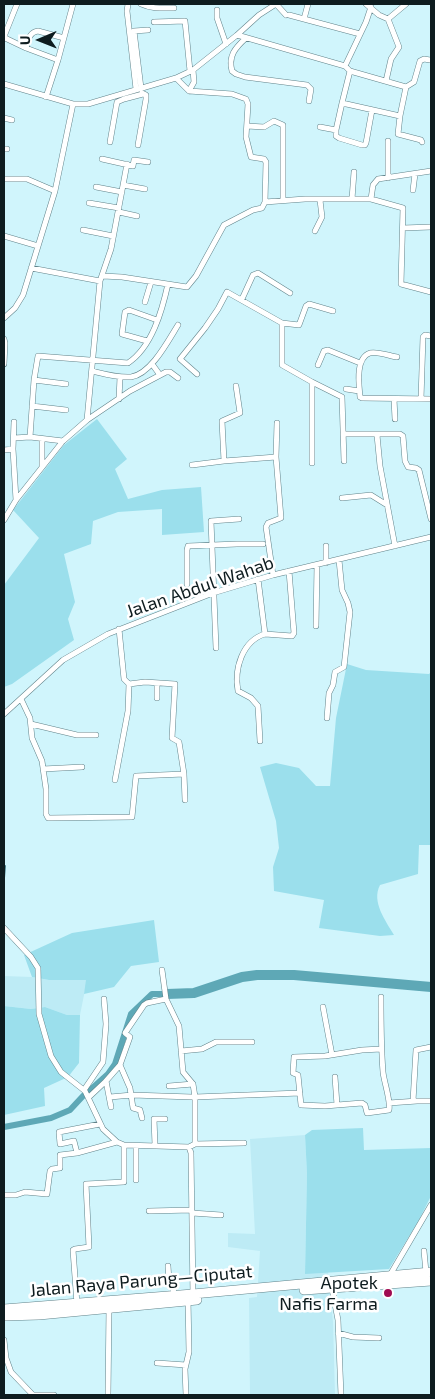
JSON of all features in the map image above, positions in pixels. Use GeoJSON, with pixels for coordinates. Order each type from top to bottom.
{"type":"FeatureCollection","features":[{"type":"Feature","properties":{"kind":"highway","name":"Jalan Raya Parung—Ciputat"},"geometry":{"type":"LineString","coordinates":[[4,1316],[39,1316],[190,1297],[293,1288],[428,1272]]}},
{"type":"Feature","properties":{"kind":"highway","name":"Jalan Raya Parung—Ciputat"},"geometry":{"type":"LineString","coordinates":[[293,1288],[431,1281]]}},
{"type":"Feature","properties":{"kind":"highway","name":"Jalan Raya Parung—Ciputat"},"geometry":{"type":"LineString","coordinates":[[4,1309],[174,1295],[190,1297]]}},
{"type":"Feature","properties":{"kind":"street"},"geometry":{"type":"LineString","coordinates":[[17,4],[4,34],[5,38],[58,60]]}},
{"type":"Feature","properties":{"kind":"street"},"geometry":{"type":"LineString","coordinates":[[46,97],[73,4]]}},
{"type":"Feature","properties":{"kind":"street"},"geometry":{"type":"LineString","coordinates":[[128,4],[127,11],[139,90],[146,95],[138,146]]}},
{"type":"Feature","properties":{"kind":"street"},"geometry":{"type":"LineString","coordinates":[[142,4],[148,7],[174,8]]}},
{"type":"Feature","properties":{"kind":"street"},"geometry":{"type":"LineString","coordinates":[[4,84],[73,104],[88,104],[139,90],[169,78],[176,78],[192,70],[259,15],[276,4],[288,15],[360,34]]}},
{"type":"Feature","properties":{"kind":"street"},"geometry":{"type":"LineString","coordinates":[[304,19],[308,4]]}},
{"type":"Feature","properties":{"kind":"street"},"geometry":{"type":"LineString","coordinates":[[388,19],[406,4]]}},
{"type":"Feature","properties":{"kind":"street"},"geometry":{"type":"LineString","coordinates":[[345,66],[360,34],[368,5],[379,15],[388,19],[399,47],[391,59],[386,81]]}},
{"type":"Feature","properties":{"kind":"street"},"geometry":{"type":"LineString","coordinates":[[218,10],[217,18],[226,44]]}},
{"type":"Feature","properties":{"kind":"street"},"geometry":{"type":"LineString","coordinates":[[4,12],[12,15]]}},
{"type":"Feature","properties":{"kind":"street"},"geometry":{"type":"LineString","coordinates":[[154,22],[185,21],[194,82],[189,91]]}},
{"type":"Feature","properties":{"kind":"street"},"geometry":{"type":"LineString","coordinates":[[139,90],[134,31],[148,30]]}},
{"type":"Feature","properties":{"kind":"street"},"geometry":{"type":"LineString","coordinates":[[26,48],[30,35],[34,32],[38,31],[64,38]]}},
{"type":"Feature","properties":{"kind":"street"},"geometry":{"type":"LineString","coordinates":[[237,35],[345,66],[350,71],[406,87]]}},
{"type":"Feature","properties":{"kind":"street"},"geometry":{"type":"LineString","coordinates":[[246,38],[233,51],[231,56],[232,71],[245,77],[307,84],[311,89],[309,101]]}},
{"type":"Feature","properties":{"kind":"street"},"geometry":{"type":"LineString","coordinates":[[422,142],[421,140],[398,134],[406,87],[414,82],[422,60],[430,60]]}},
{"type":"Feature","properties":{"kind":"street"},"geometry":{"type":"LineString","coordinates":[[350,71],[336,136],[365,145],[372,110]]}},
{"type":"Feature","properties":{"kind":"street"},"geometry":{"type":"LineString","coordinates":[[31,268],[102,279],[122,277],[187,287],[196,276],[224,225],[253,210],[262,208],[265,202],[266,162],[264,159],[251,157],[246,137],[248,104],[246,99],[232,94],[189,91],[176,78]]}},
{"type":"Feature","properties":{"kind":"street"},"geometry":{"type":"LineString","coordinates":[[110,142],[117,102],[139,90]]}},
{"type":"Feature","properties":{"kind":"street"},"geometry":{"type":"LineString","coordinates":[[342,103],[400,116]]}},
{"type":"Feature","properties":{"kind":"street"},"geometry":{"type":"LineString","coordinates":[[4,318],[19,302],[31,268],[55,191],[73,104]]}},
{"type":"Feature","properties":{"kind":"street"},"geometry":{"type":"LineString","coordinates":[[4,118],[12,120]]}},
{"type":"Feature","properties":{"kind":"street"},"geometry":{"type":"LineString","coordinates":[[247,126],[264,127],[274,121],[283,125],[283,200]]}},
{"type":"Feature","properties":{"kind":"street"},"geometry":{"type":"LineString","coordinates":[[320,127],[336,130]]}},
{"type":"Feature","properties":{"kind":"street"},"geometry":{"type":"LineString","coordinates":[[388,141],[388,178]]}},
{"type":"Feature","properties":{"kind":"street"},"geometry":{"type":"LineString","coordinates":[[102,159],[133,166],[134,160],[148,162]]}},
{"type":"Feature","properties":{"kind":"street"},"geometry":{"type":"LineString","coordinates":[[87,420],[102,279],[119,210],[127,164]]}},
{"type":"Feature","properties":{"kind":"street"},"geometry":{"type":"LineString","coordinates":[[371,199],[375,181],[378,179],[431,171]]}},
{"type":"Feature","properties":{"kind":"street"},"geometry":{"type":"LineString","coordinates":[[352,200],[354,172]]}},
{"type":"Feature","properties":{"kind":"street"},"geometry":{"type":"LineString","coordinates":[[413,190],[415,174]]}},
{"type":"Feature","properties":{"kind":"street"},"geometry":{"type":"LineString","coordinates":[[4,179],[27,179],[55,191]]}},
{"type":"Feature","properties":{"kind":"street"},"geometry":{"type":"LineString","coordinates":[[123,185],[145,189]]}},
{"type":"Feature","properties":{"kind":"street"},"geometry":{"type":"LineString","coordinates":[[96,187],[122,192]]}},
{"type":"Feature","properties":{"kind":"street"},"geometry":{"type":"LineString","coordinates":[[265,202],[371,199],[404,208],[401,284],[431,292]]}},
{"type":"Feature","properties":{"kind":"street"},"geometry":{"type":"LineString","coordinates":[[315,231],[322,218],[320,200]]}},
{"type":"Feature","properties":{"kind":"street"},"geometry":{"type":"LineString","coordinates":[[89,203],[137,216]]}},
{"type":"Feature","properties":{"kind":"street"},"geometry":{"type":"LineString","coordinates":[[403,228],[431,227]]}},
{"type":"Feature","properties":{"kind":"street"},"geometry":{"type":"LineString","coordinates":[[83,230],[113,236]]}},
{"type":"Feature","properties":{"kind":"street"},"geometry":{"type":"LineString","coordinates":[[4,236],[38,246]]}},
{"type":"Feature","properties":{"kind":"street"},"geometry":{"type":"LineString","coordinates":[[242,299],[254,275],[258,273],[290,293]]}},
{"type":"Feature","properties":{"kind":"street"},"geometry":{"type":"LineString","coordinates":[[145,302],[151,282]]}},
{"type":"Feature","properties":{"kind":"street"},"geometry":{"type":"LineString","coordinates":[[30,437],[36,358],[39,356],[128,363],[147,341],[157,320],[168,284]]}},
{"type":"Feature","properties":{"kind":"street"},"geometry":{"type":"LineString","coordinates":[[197,374],[180,359],[205,328],[227,292],[282,323],[299,325],[306,306],[309,304],[333,311]]}},
{"type":"Feature","properties":{"kind":"street"},"geometry":{"type":"LineString","coordinates":[[122,334],[126,311],[157,320]]}},
{"type":"Feature","properties":{"kind":"street"},"geometry":{"type":"LineString","coordinates":[[282,323],[282,365],[342,397],[344,460]]}},
{"type":"Feature","properties":{"kind":"street"},"geometry":{"type":"LineString","coordinates":[[92,371],[120,377],[134,376],[152,364],[178,326]]}},
{"type":"Feature","properties":{"kind":"street"},"geometry":{"type":"LineString","coordinates":[[116,332],[147,341]]}},
{"type":"Feature","properties":{"kind":"street"},"geometry":{"type":"LineString","coordinates":[[421,399],[423,337],[425,335],[431,336]]}},
{"type":"Feature","properties":{"kind":"street"},"geometry":{"type":"LineString","coordinates":[[4,339],[4,364]]}},
{"type":"Feature","properties":{"kind":"street"},"geometry":{"type":"LineString","coordinates":[[318,364],[324,351],[328,350],[360,363]]}},
{"type":"Feature","properties":{"kind":"street"},"geometry":{"type":"LineString","coordinates":[[398,357],[371,353],[366,356],[360,363],[360,397],[431,399]]}},
{"type":"Feature","properties":{"kind":"street"},"geometry":{"type":"LineString","coordinates":[[152,364],[160,375]]}},
{"type":"Feature","properties":{"kind":"street"},"geometry":{"type":"LineString","coordinates":[[4,520],[16,500],[63,441],[87,420],[160,375],[168,372],[178,378]]}},
{"type":"Feature","properties":{"kind":"street"},"geometry":{"type":"LineString","coordinates":[[119,399],[120,377]]}},
{"type":"Feature","properties":{"kind":"street"},"geometry":{"type":"LineString","coordinates":[[34,380],[66,384]]}},
{"type":"Feature","properties":{"kind":"street"},"geometry":{"type":"LineString","coordinates":[[312,382],[312,462]]}},
{"type":"Feature","properties":{"kind":"street"},"geometry":{"type":"LineString","coordinates":[[224,461],[222,421],[240,413],[236,386]]}},
{"type":"Feature","properties":{"kind":"street"},"geometry":{"type":"LineString","coordinates":[[346,388],[359,392]]}},
{"type":"Feature","properties":{"kind":"street"},"geometry":{"type":"LineString","coordinates":[[394,399],[395,419]]}},
{"type":"Feature","properties":{"kind":"street"},"geometry":{"type":"LineString","coordinates":[[32,406],[66,410]]}},
{"type":"Feature","properties":{"kind":"street"},"geometry":{"type":"LineString","coordinates":[[14,422],[16,500]]}},
{"type":"Feature","properties":{"kind":"street"},"geometry":{"type":"LineString","coordinates":[[273,575],[266,527],[268,523],[281,518],[276,457],[277,423]]}},
{"type":"Feature","properties":{"kind":"street"},"geometry":{"type":"LineString","coordinates":[[343,434],[400,434],[403,436],[405,461],[408,467],[419,470],[431,519]]}},
{"type":"Feature","properties":{"kind":"street"},"geometry":{"type":"LineString","coordinates":[[377,435],[380,466],[395,546]]}},
{"type":"Feature","properties":{"kind":"street"},"geometry":{"type":"LineString","coordinates":[[14,438],[30,437],[63,441]]}},
{"type":"Feature","properties":{"kind":"street"},"geometry":{"type":"LineString","coordinates":[[42,439],[42,467]]}},
{"type":"Feature","properties":{"kind":"street"},"geometry":{"type":"LineString","coordinates":[[4,450],[14,449]]}},
{"type":"Feature","properties":{"kind":"street"},"geometry":{"type":"LineString","coordinates":[[192,465],[276,457]]}},
{"type":"Feature","properties":{"kind":"street"},"geometry":{"type":"LineString","coordinates":[[342,498],[371,495],[387,506]]}},
{"type":"Feature","properties":{"kind":"street"},"geometry":{"type":"LineString","coordinates":[[216,648],[212,520],[239,519]]}},
{"type":"Feature","properties":{"kind":"street","name":"Jalan Abdul Wahab"},"geometry":{"type":"LineString","coordinates":[[4,714],[66,657],[119,630],[213,593],[273,575],[431,537]]}},
{"type":"Feature","properties":{"kind":"street"},"geometry":{"type":"LineString","coordinates":[[187,584],[187,548],[190,546],[263,544]]}},
{"type":"Feature","properties":{"kind":"street"},"geometry":{"type":"LineString","coordinates":[[326,546],[326,563]]}},
{"type":"Feature","properties":{"kind":"street"},"geometry":{"type":"LineString","coordinates":[[327,718],[329,693],[333,685],[335,671],[344,667],[350,619],[348,602],[342,590],[339,560]]}},
{"type":"Feature","properties":{"kind":"street"},"geometry":{"type":"LineString","coordinates":[[316,626],[317,565]]}},
{"type":"Feature","properties":{"kind":"street"},"geometry":{"type":"LineString","coordinates":[[260,741],[258,706],[251,698],[238,691],[239,668],[244,650],[255,638],[265,634],[292,636],[294,633],[289,571]]}},
{"type":"Feature","properties":{"kind":"street"},"geometry":{"type":"LineString","coordinates":[[258,580],[265,634]]}},
{"type":"Feature","properties":{"kind":"street"},"geometry":{"type":"LineString","coordinates":[[115,780],[128,711],[128,684],[124,679],[119,630]]}},
{"type":"Feature","properties":{"kind":"street"},"geometry":{"type":"LineString","coordinates":[[128,684],[157,682],[175,684],[172,738],[179,743],[184,774],[185,800]]}},
{"type":"Feature","properties":{"kind":"street"},"geometry":{"type":"LineString","coordinates":[[156,698],[157,682]]}},
{"type":"Feature","properties":{"kind":"street"},"geometry":{"type":"LineString","coordinates":[[21,699],[32,724],[32,738],[42,761],[46,789],[46,814],[48,818],[132,817],[136,776],[184,774]]}},
{"type":"Feature","properties":{"kind":"street"},"geometry":{"type":"LineString","coordinates":[[32,724],[77,735],[96,735]]}},
{"type":"Feature","properties":{"kind":"street"},"geometry":{"type":"LineString","coordinates":[[43,769],[82,768]]}},
{"type":"Feature","properties":{"kind":"street"},"geometry":{"type":"LineString","coordinates":[[4,928],[31,957],[38,968],[39,1014],[51,1056],[61,1072],[84,1090],[89,1097],[100,1124],[117,1142],[136,1146],[189,1147],[195,1144],[244,1143]]}},
{"type":"Feature","properties":{"kind":"street"},"geometry":{"type":"LineString","coordinates":[[162,970],[166,999],[179,1024],[183,1074],[193,1084],[195,1144]]}},
{"type":"Feature","properties":{"kind":"street"},"geometry":{"type":"LineString","coordinates":[[84,1090],[102,1062],[106,1024],[104,998]]}},
{"type":"Feature","properties":{"kind":"street"},"geometry":{"type":"LineString","coordinates":[[381,998],[381,1049],[384,1082],[390,1108],[387,1111],[368,1113],[363,1103],[301,1106],[298,1075],[293,1072],[294,1058],[381,1049]]}},
{"type":"Feature","properties":{"kind":"street"},"geometry":{"type":"LineString","coordinates":[[89,1097],[120,1065],[130,1038],[128,1035],[144,1005],[166,999]]}},
{"type":"Feature","properties":{"kind":"street"},"geometry":{"type":"LineString","coordinates":[[322,1007],[332,1055]]}},
{"type":"Feature","properties":{"kind":"street"},"geometry":{"type":"LineString","coordinates":[[180,1051],[205,1049],[216,1042],[252,1042]]}},
{"type":"Feature","properties":{"kind":"street"},"geometry":{"type":"LineString","coordinates":[[414,1101],[416,1050],[431,1047]]}},
{"type":"Feature","properties":{"kind":"street"},"geometry":{"type":"LineString","coordinates":[[120,1065],[132,1095],[133,1108],[140,1110],[142,1118]]}},
{"type":"Feature","properties":{"kind":"street"},"geometry":{"type":"LineString","coordinates":[[335,1076],[337,1104]]}},
{"type":"Feature","properties":{"kind":"street"},"geometry":{"type":"LineString","coordinates":[[106,1081],[111,1107]]}},
{"type":"Feature","properties":{"kind":"street"},"geometry":{"type":"LineString","coordinates":[[169,1086],[193,1084]]}},
{"type":"Feature","properties":{"kind":"street"},"geometry":{"type":"LineString","coordinates":[[110,1097],[132,1095],[193,1097],[300,1093]]}},
{"type":"Feature","properties":{"kind":"street"},"geometry":{"type":"LineString","coordinates":[[390,1103],[431,1101]]}},
{"type":"Feature","properties":{"kind":"street"},"geometry":{"type":"LineString","coordinates":[[155,1145],[154,1119],[165,1119]]}},
{"type":"Feature","properties":{"kind":"street"},"geometry":{"type":"LineString","coordinates":[[77,1153],[74,1141],[60,1144],[59,1132],[100,1124]]}},
{"type":"Feature","properties":{"kind":"street"},"geometry":{"type":"LineString","coordinates":[[4,1195],[16,1195],[25,1192],[47,1194],[50,1171],[60,1168],[60,1155],[77,1153],[117,1142]]}},
{"type":"Feature","properties":{"kind":"street"},"geometry":{"type":"LineString","coordinates":[[77,1304],[73,1250],[89,1247],[86,1187],[87,1184],[124,1182],[124,1145]]}},
{"type":"Feature","properties":{"kind":"street"},"geometry":{"type":"LineString","coordinates":[[136,1146],[136,1180]]}},
{"type":"Feature","properties":{"kind":"street"},"geometry":{"type":"LineString","coordinates":[[186,1395],[186,1364],[189,1352],[192,1212],[191,1153],[189,1147]]}},
{"type":"Feature","properties":{"kind":"street"},"geometry":{"type":"LineString","coordinates":[[390,1275],[431,1205]]}},
{"type":"Feature","properties":{"kind":"street"},"geometry":{"type":"LineString","coordinates":[[149,1211],[221,1215]]}},
{"type":"Feature","properties":{"kind":"street"},"geometry":{"type":"LineString","coordinates":[[424,1251],[428,1272]]}},
{"type":"Feature","properties":{"kind":"street"},"geometry":{"type":"LineString","coordinates":[[168,1266],[169,1281],[173,1287],[174,1295]]}},
{"type":"Feature","properties":{"kind":"street"},"geometry":{"type":"LineString","coordinates":[[332,1287],[336,1307],[341,1395]]}},
{"type":"Feature","properties":{"kind":"street"},"geometry":{"type":"LineString","coordinates":[[108,1395],[109,1308]]}},
{"type":"Feature","properties":{"kind":"street"},"geometry":{"type":"LineString","coordinates":[[338,1333],[353,1337],[379,1338]]}},
{"type":"Feature","properties":{"kind":"street"},"geometry":{"type":"LineString","coordinates":[[4,1340],[6,1358],[11,1372],[33,1395],[54,1395]]}},
{"type":"Feature","properties":{"kind":"street"},"geometry":{"type":"LineString","coordinates":[[156,1362],[186,1364]]}},
{"type":"Feature","properties":{"kind":"shaded area"},"geometry":{"type":"Polygon","coordinates":[[[97,419],[127,459],[115,469],[128,499],[162,490],[201,487],[204,532],[162,535],[162,509],[118,512],[93,521],[91,544],[64,554],[75,602],[68,619],[74,640],[12,684],[4,687],[4,585],[39,538],[13,510],[64,445],[97,419]]]}},
{"type":"Feature","properties":{"kind":"shaded area"},"geometry":{"type":"Polygon","coordinates":[[[347,664],[366,670],[429,674],[431,672],[431,845],[419,845],[418,874],[380,885],[377,898],[378,905],[394,935],[380,936],[319,928],[324,900],[274,891],[273,867],[279,848],[276,821],[260,767],[276,763],[299,768],[316,786],[330,786],[336,718],[347,664]]]}},
{"type":"Feature","properties":{"kind":"shaded area"},"geometry":{"type":"Polygon","coordinates":[[[154,920],[159,962],[131,966],[114,987],[84,994],[86,980],[49,980],[32,977],[24,955],[72,933],[154,920]]]}},
{"type":"Feature","properties":{"kind":"shaded area"},"geometry":{"type":"Polygon","coordinates":[[[4,976],[49,980],[87,980],[80,1015],[67,1015],[45,1007],[31,1009],[4,1006],[4,976]]]}},
{"type":"Feature","properties":{"kind":"shaded area"},"geometry":{"type":"Polygon","coordinates":[[[4,1006],[31,1009],[45,1007],[67,1015],[80,1015],[79,1063],[68,1077],[44,1088],[45,1106],[4,1115],[4,1006]]]}},
{"type":"Feature","properties":{"kind":"shaded area"},"geometry":{"type":"Polygon","coordinates":[[[363,1128],[364,1150],[431,1148],[431,1196],[419,1220],[389,1269],[305,1274],[307,1174],[305,1135],[312,1130],[363,1128]]]}},
{"type":"Feature","properties":{"kind":"shaded area"},"geometry":{"type":"Polygon","coordinates":[[[305,1135],[307,1174],[305,1273],[328,1272],[333,1322],[335,1395],[250,1395],[249,1298],[257,1297],[260,1251],[228,1247],[228,1233],[255,1234],[250,1139],[305,1135]]]}},
{"type":"Feature","properties":{"kind":"waterway"},"geometry":{"type":"LineString","coordinates":[[4,878],[5,866]]}},
{"type":"Feature","properties":{"kind":"waterway"},"geometry":{"type":"LineString","coordinates":[[167,994],[194,993],[242,977],[257,975],[294,975],[431,987]]}},
{"type":"Feature","properties":{"kind":"waterway"},"geometry":{"type":"LineString","coordinates":[[88,1092],[108,1074],[115,1064],[131,1014],[152,994],[162,994]]}},
{"type":"Feature","properties":{"kind":"waterway"},"geometry":{"type":"LineString","coordinates":[[4,1127],[51,1118],[70,1110],[83,1096]]}},
{"type":"Feature","properties":{"kind":"place","name":"Apotek Nafis Farma"},"geometry":{"type":"Point","coordinates":[388,1293]}}]}
